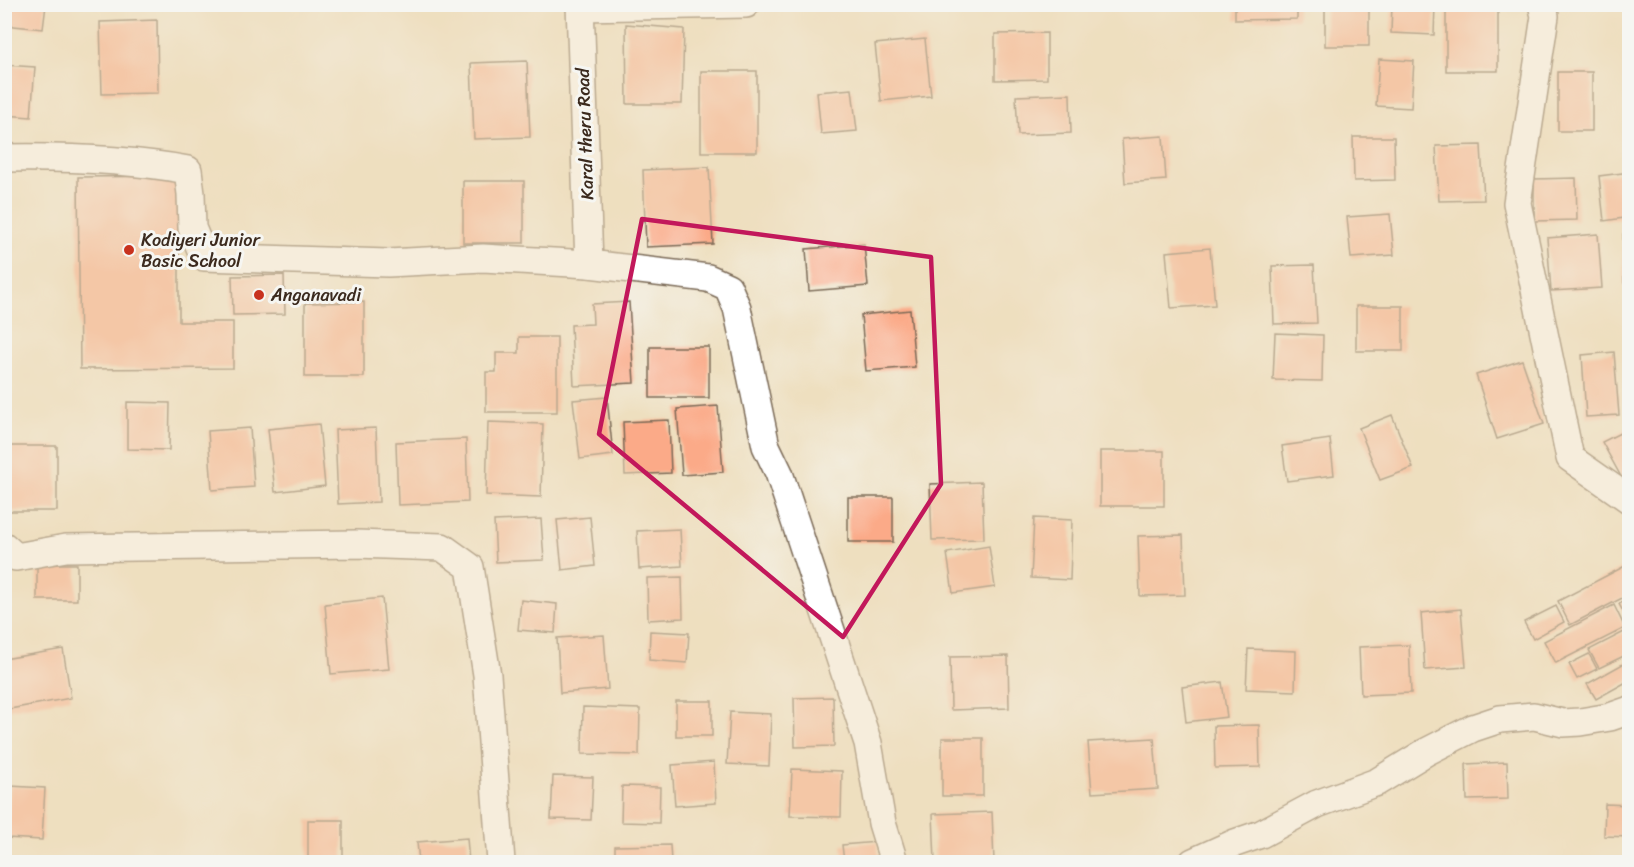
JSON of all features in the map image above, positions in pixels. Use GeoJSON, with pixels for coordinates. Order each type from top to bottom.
{"type":"FeatureCollection","features":[{"type":"Feature","properties":{"kind":"street"},"geometry":{"type":"LineString","coordinates":[[580,6],[746,4]]}},
{"type":"Feature","properties":{"kind":"street"},"geometry":{"type":"LineString","coordinates":[[1542,4],[1545,16],[1517,203],[1570,458],[1629,500]]}},
{"type":"Feature","properties":{"kind":"street","name":"Karal theru Road"},"geometry":{"type":"LineString","coordinates":[[580,6],[589,264]]}},
{"type":"Feature","properties":{"kind":"street"},"geometry":{"type":"LineString","coordinates":[[4,158],[67,158],[154,164],[188,170],[192,228],[204,257],[388,263],[483,258],[589,264],[708,278],[728,286],[737,308],[766,446],[778,473],[867,743],[882,823],[894,862]]}},
{"type":"Feature","properties":{"kind":"street"},"geometry":{"type":"LineString","coordinates":[[4,546],[16,557],[66,548],[356,544],[442,547],[470,567],[487,675],[501,862]]}},
{"type":"Feature","properties":{"kind":"street"},"geometry":{"type":"LineString","coordinates":[[1193,862],[1261,834],[1317,804],[1377,782],[1426,752],[1473,728],[1500,719],[1534,716],[1563,723],[1580,722],[1610,717],[1629,710]]}},
{"type":"Feature","properties":{"kind":"highlighted area"},"geometry":{"type":"Polygon","coordinates":[[[642,219],[931,257],[941,484],[843,637],[599,434],[642,219]]]}},
{"type":"Feature","properties":{"kind":"building"},"geometry":{"type":"Polygon","coordinates":[[[1235,4],[1297,4],[1297,19],[1235,20],[1235,4]]]}},
{"type":"Feature","properties":{"kind":"building"},"geometry":{"type":"Polygon","coordinates":[[[1325,4],[1369,4],[1369,46],[1325,46],[1325,4]]]}},
{"type":"Feature","properties":{"kind":"building"},"geometry":{"type":"Polygon","coordinates":[[[1392,4],[1435,4],[1434,35],[1391,33],[1392,4]]]}},
{"type":"Feature","properties":{"kind":"building"},"geometry":{"type":"Polygon","coordinates":[[[1446,4],[1498,4],[1498,71],[1446,71],[1446,4]]]}},
{"type":"Feature","properties":{"kind":"building"},"geometry":{"type":"Polygon","coordinates":[[[4,5],[46,5],[43,29],[4,25],[4,5]]]}},
{"type":"Feature","properties":{"kind":"building"},"geometry":{"type":"Polygon","coordinates":[[[157,20],[158,93],[102,94],[100,22],[157,20]]]}},
{"type":"Feature","properties":{"kind":"building"},"geometry":{"type":"Polygon","coordinates":[[[626,24],[684,29],[682,104],[627,104],[626,24]]]}},
{"type":"Feature","properties":{"kind":"building"},"geometry":{"type":"Polygon","coordinates":[[[1047,33],[1047,79],[995,80],[995,34],[1047,33]]]}},
{"type":"Feature","properties":{"kind":"building"},"geometry":{"type":"Polygon","coordinates":[[[925,39],[931,96],[881,101],[875,44],[925,39]]]}},
{"type":"Feature","properties":{"kind":"building"},"geometry":{"type":"Polygon","coordinates":[[[1379,59],[1414,61],[1411,108],[1376,106],[1379,59]]]}},
{"type":"Feature","properties":{"kind":"building"},"geometry":{"type":"Polygon","coordinates":[[[527,61],[530,137],[474,139],[471,63],[527,61]]]}},
{"type":"Feature","properties":{"kind":"building"},"geometry":{"type":"Polygon","coordinates":[[[4,65],[35,67],[31,117],[4,115],[4,65]]]}},
{"type":"Feature","properties":{"kind":"building"},"geometry":{"type":"Polygon","coordinates":[[[701,71],[757,71],[757,152],[701,152],[701,71]]]}},
{"type":"Feature","properties":{"kind":"building"},"geometry":{"type":"Polygon","coordinates":[[[1558,72],[1592,72],[1592,131],[1558,131],[1558,72]]]}},
{"type":"Feature","properties":{"kind":"building"},"geometry":{"type":"Polygon","coordinates":[[[852,89],[857,131],[821,134],[817,92],[852,89]]]}},
{"type":"Feature","properties":{"kind":"building"},"geometry":{"type":"Polygon","coordinates":[[[1070,94],[1071,133],[1018,135],[1016,96],[1070,94]]]}},
{"type":"Feature","properties":{"kind":"building"},"geometry":{"type":"Polygon","coordinates":[[[1163,136],[1166,180],[1125,183],[1122,139],[1163,136]]]}},
{"type":"Feature","properties":{"kind":"building"},"geometry":{"type":"Polygon","coordinates":[[[1353,137],[1394,137],[1395,180],[1354,181],[1353,137]]]}},
{"type":"Feature","properties":{"kind":"building"},"geometry":{"type":"Polygon","coordinates":[[[1481,145],[1484,200],[1439,201],[1436,146],[1481,145]]]}},
{"type":"Feature","properties":{"kind":"building"},"geometry":{"type":"Polygon","coordinates":[[[709,167],[713,244],[646,247],[643,170],[709,167]]]}},
{"type":"Feature","properties":{"kind":"building"},"geometry":{"type":"Polygon","coordinates":[[[1630,172],[1630,217],[1604,221],[1599,176],[1630,172]]]}},
{"type":"Feature","properties":{"kind":"building","name":"Kodiyeri Junior Basic School"},"geometry":{"type":"Polygon","coordinates":[[[179,176],[179,322],[233,322],[233,368],[80,369],[78,177],[179,176]]]}},
{"type":"Feature","properties":{"kind":"building"},"geometry":{"type":"Polygon","coordinates":[[[1576,178],[1577,220],[1534,221],[1534,179],[1576,178]]]}},
{"type":"Feature","properties":{"kind":"building"},"geometry":{"type":"Polygon","coordinates":[[[463,181],[524,181],[524,243],[463,243],[463,181]]]}},
{"type":"Feature","properties":{"kind":"building"},"geometry":{"type":"Polygon","coordinates":[[[1390,214],[1394,255],[1351,258],[1347,217],[1390,214]]]}},
{"type":"Feature","properties":{"kind":"building"},"geometry":{"type":"Polygon","coordinates":[[[1598,234],[1602,288],[1551,291],[1547,238],[1598,234]]]}},
{"type":"Feature","properties":{"kind":"building"},"geometry":{"type":"Polygon","coordinates":[[[1623,234],[1630,234],[1630,283],[1624,283],[1623,234]]]}},
{"type":"Feature","properties":{"kind":"building"},"geometry":{"type":"Polygon","coordinates":[[[864,244],[868,286],[809,291],[806,249],[864,244]]]}},
{"type":"Feature","properties":{"kind":"building"},"geometry":{"type":"Polygon","coordinates":[[[1210,248],[1215,305],[1171,308],[1166,252],[1210,248]]]}},
{"type":"Feature","properties":{"kind":"building"},"geometry":{"type":"Polygon","coordinates":[[[1314,265],[1317,323],[1274,324],[1272,266],[1314,265]]]}},
{"type":"Feature","properties":{"kind":"building","name":"Anganavadi"},"geometry":{"type":"Polygon","coordinates":[[[284,275],[285,314],[233,315],[232,276],[284,275]]]}},
{"type":"Feature","properties":{"kind":"building"},"geometry":{"type":"Polygon","coordinates":[[[364,302],[364,377],[305,377],[305,303],[364,302]]]}},
{"type":"Feature","properties":{"kind":"building"},"geometry":{"type":"Polygon","coordinates":[[[629,302],[634,383],[574,386],[571,325],[593,324],[592,304],[629,302]]]}},
{"type":"Feature","properties":{"kind":"building"},"geometry":{"type":"Polygon","coordinates":[[[1356,306],[1403,306],[1403,351],[1356,351],[1356,306]]]}},
{"type":"Feature","properties":{"kind":"building"},"geometry":{"type":"Polygon","coordinates":[[[910,310],[915,367],[866,371],[861,315],[910,310]]]}},
{"type":"Feature","properties":{"kind":"building"},"geometry":{"type":"Polygon","coordinates":[[[1275,333],[1323,335],[1322,381],[1273,380],[1275,333]]]}},
{"type":"Feature","properties":{"kind":"building"},"geometry":{"type":"Polygon","coordinates":[[[519,337],[557,337],[557,412],[486,412],[486,372],[496,372],[496,353],[519,353],[519,337]]]}},
{"type":"Feature","properties":{"kind":"building"},"geometry":{"type":"Polygon","coordinates":[[[650,347],[709,347],[709,398],[650,398],[650,347]]]}},
{"type":"Feature","properties":{"kind":"building"},"geometry":{"type":"Polygon","coordinates":[[[1614,352],[1619,415],[1586,417],[1582,355],[1614,352]]]}},
{"type":"Feature","properties":{"kind":"building"},"geometry":{"type":"Polygon","coordinates":[[[1522,360],[1544,424],[1497,439],[1476,375],[1522,360]]]}},
{"type":"Feature","properties":{"kind":"building"},"geometry":{"type":"Polygon","coordinates":[[[607,397],[613,455],[580,459],[573,400],[607,397]]]}},
{"type":"Feature","properties":{"kind":"building"},"geometry":{"type":"Polygon","coordinates":[[[127,402],[170,403],[169,450],[127,449],[127,402]]]}},
{"type":"Feature","properties":{"kind":"building"},"geometry":{"type":"Polygon","coordinates":[[[718,406],[723,472],[682,475],[677,409],[718,406]]]}},
{"type":"Feature","properties":{"kind":"building"},"geometry":{"type":"Polygon","coordinates":[[[1392,415],[1413,468],[1380,480],[1359,428],[1392,415]]]}},
{"type":"Feature","properties":{"kind":"building"},"geometry":{"type":"Polygon","coordinates":[[[669,420],[671,473],[625,475],[623,422],[669,420]]]}},
{"type":"Feature","properties":{"kind":"building"},"geometry":{"type":"Polygon","coordinates":[[[488,422],[543,424],[541,497],[486,495],[488,422]]]}},
{"type":"Feature","properties":{"kind":"building"},"geometry":{"type":"Polygon","coordinates":[[[319,424],[325,486],[275,492],[268,429],[319,424]]]}},
{"type":"Feature","properties":{"kind":"building"},"geometry":{"type":"Polygon","coordinates":[[[250,428],[254,487],[212,490],[208,431],[250,428]]]}},
{"type":"Feature","properties":{"kind":"building"},"geometry":{"type":"Polygon","coordinates":[[[376,428],[379,502],[338,504],[335,430],[376,428]]]}},
{"type":"Feature","properties":{"kind":"building"},"geometry":{"type":"Polygon","coordinates":[[[1630,428],[1630,493],[1602,442],[1630,428]]]}},
{"type":"Feature","properties":{"kind":"building"},"geometry":{"type":"Polygon","coordinates":[[[466,439],[468,502],[398,505],[396,442],[466,439]]]}},
{"type":"Feature","properties":{"kind":"building"},"geometry":{"type":"Polygon","coordinates":[[[1330,439],[1334,475],[1287,481],[1282,446],[1330,439]]]}},
{"type":"Feature","properties":{"kind":"building"},"geometry":{"type":"Polygon","coordinates":[[[4,446],[57,446],[57,511],[4,511],[4,446]]]}},
{"type":"Feature","properties":{"kind":"building"},"geometry":{"type":"Polygon","coordinates":[[[1100,451],[1164,451],[1164,506],[1100,506],[1100,451]]]}},
{"type":"Feature","properties":{"kind":"building"},"geometry":{"type":"Polygon","coordinates":[[[982,482],[984,539],[932,540],[930,484],[982,482]]]}},
{"type":"Feature","properties":{"kind":"building"},"geometry":{"type":"Polygon","coordinates":[[[848,497],[893,497],[893,542],[848,542],[848,497]]]}},
{"type":"Feature","properties":{"kind":"building"},"geometry":{"type":"Polygon","coordinates":[[[590,517],[595,566],[562,570],[557,520],[590,517]]]}},
{"type":"Feature","properties":{"kind":"building"},"geometry":{"type":"Polygon","coordinates":[[[1034,518],[1072,520],[1070,580],[1031,578],[1034,518]]]}},
{"type":"Feature","properties":{"kind":"building"},"geometry":{"type":"Polygon","coordinates":[[[541,519],[544,560],[496,562],[494,521],[541,519]]]}},
{"type":"Feature","properties":{"kind":"building"},"geometry":{"type":"Polygon","coordinates":[[[680,529],[682,566],[639,569],[637,531],[680,529]]]}},
{"type":"Feature","properties":{"kind":"building"},"geometry":{"type":"Polygon","coordinates":[[[1183,535],[1185,595],[1140,596],[1138,536],[1183,535]]]}},
{"type":"Feature","properties":{"kind":"building"},"geometry":{"type":"Polygon","coordinates":[[[989,546],[995,587],[953,593],[947,553],[989,546]]]}},
{"type":"Feature","properties":{"kind":"building"},"geometry":{"type":"Polygon","coordinates":[[[37,564],[77,564],[77,600],[37,600],[37,564]]]}},
{"type":"Feature","properties":{"kind":"building"},"geometry":{"type":"Polygon","coordinates":[[[1625,566],[1630,574],[1630,594],[1570,625],[1558,601],[1625,566]]]}},
{"type":"Feature","properties":{"kind":"building"},"geometry":{"type":"Polygon","coordinates":[[[682,577],[683,618],[648,620],[647,578],[682,577]]]}},
{"type":"Feature","properties":{"kind":"building"},"geometry":{"type":"Polygon","coordinates":[[[382,598],[389,669],[331,674],[325,604],[382,598]]]}},
{"type":"Feature","properties":{"kind":"building"},"geometry":{"type":"Polygon","coordinates":[[[1630,598],[1630,624],[1619,604],[1630,598]]]}},
{"type":"Feature","properties":{"kind":"building"},"geometry":{"type":"Polygon","coordinates":[[[521,600],[557,604],[555,633],[518,630],[521,600]]]}},
{"type":"Feature","properties":{"kind":"building"},"geometry":{"type":"Polygon","coordinates":[[[1614,605],[1625,628],[1556,663],[1544,641],[1614,605]]]}},
{"type":"Feature","properties":{"kind":"building"},"geometry":{"type":"Polygon","coordinates":[[[1556,606],[1564,622],[1533,639],[1524,622],[1556,606]]]}},
{"type":"Feature","properties":{"kind":"building"},"geometry":{"type":"Polygon","coordinates":[[[1461,609],[1466,667],[1425,670],[1421,613],[1461,609]]]}},
{"type":"Feature","properties":{"kind":"building"},"geometry":{"type":"Polygon","coordinates":[[[1628,630],[1630,653],[1599,668],[1589,650],[1628,630]]]}},
{"type":"Feature","properties":{"kind":"building"},"geometry":{"type":"Polygon","coordinates":[[[650,631],[689,633],[687,663],[649,660],[650,631]]]}},
{"type":"Feature","properties":{"kind":"building"},"geometry":{"type":"Polygon","coordinates":[[[604,635],[608,689],[560,693],[557,638],[604,635]]]}},
{"type":"Feature","properties":{"kind":"building"},"geometry":{"type":"Polygon","coordinates":[[[1409,645],[1411,693],[1361,695],[1359,647],[1409,645]]]}},
{"type":"Feature","properties":{"kind":"building"},"geometry":{"type":"Polygon","coordinates":[[[63,649],[71,698],[4,710],[4,659],[63,649]]]}},
{"type":"Feature","properties":{"kind":"building"},"geometry":{"type":"Polygon","coordinates":[[[1248,649],[1296,651],[1295,691],[1246,689],[1248,649]]]}},
{"type":"Feature","properties":{"kind":"building"},"geometry":{"type":"Polygon","coordinates":[[[1589,654],[1597,669],[1577,679],[1569,664],[1589,654]]]}},
{"type":"Feature","properties":{"kind":"building"},"geometry":{"type":"Polygon","coordinates":[[[1008,656],[1009,708],[951,710],[950,657],[1008,656]]]}},
{"type":"Feature","properties":{"kind":"building"},"geometry":{"type":"Polygon","coordinates":[[[1630,660],[1630,680],[1596,699],[1587,684],[1630,660]]]}},
{"type":"Feature","properties":{"kind":"building"},"geometry":{"type":"Polygon","coordinates":[[[1222,682],[1227,717],[1186,722],[1182,687],[1222,682]]]}},
{"type":"Feature","properties":{"kind":"building"},"geometry":{"type":"Polygon","coordinates":[[[833,697],[834,746],[795,747],[794,698],[833,697]]]}},
{"type":"Feature","properties":{"kind":"building"},"geometry":{"type":"Polygon","coordinates":[[[676,701],[712,701],[712,736],[676,736],[676,701]]]}},
{"type":"Feature","properties":{"kind":"building"},"geometry":{"type":"Polygon","coordinates":[[[583,707],[640,709],[639,755],[582,754],[583,707]]]}},
{"type":"Feature","properties":{"kind":"building"},"geometry":{"type":"Polygon","coordinates":[[[730,712],[771,714],[769,766],[727,764],[730,712]]]}},
{"type":"Feature","properties":{"kind":"building"},"geometry":{"type":"Polygon","coordinates":[[[1259,725],[1260,767],[1215,768],[1214,726],[1259,725]]]}},
{"type":"Feature","properties":{"kind":"building"},"geometry":{"type":"Polygon","coordinates":[[[942,738],[983,738],[983,796],[942,796],[942,738]]]}},
{"type":"Feature","properties":{"kind":"building"},"geometry":{"type":"Polygon","coordinates":[[[1154,738],[1158,789],[1092,793],[1088,742],[1154,738]]]}},
{"type":"Feature","properties":{"kind":"building"},"geometry":{"type":"Polygon","coordinates":[[[714,762],[716,803],[675,806],[672,765],[714,762]]]}},
{"type":"Feature","properties":{"kind":"building"},"geometry":{"type":"Polygon","coordinates":[[[1507,762],[1508,799],[1467,800],[1466,764],[1507,762]]]}},
{"type":"Feature","properties":{"kind":"building"},"geometry":{"type":"Polygon","coordinates":[[[792,769],[842,771],[841,817],[790,816],[792,769]]]}},
{"type":"Feature","properties":{"kind":"building"},"geometry":{"type":"Polygon","coordinates":[[[553,776],[593,777],[591,820],[551,819],[553,776]]]}},
{"type":"Feature","properties":{"kind":"building"},"geometry":{"type":"Polygon","coordinates":[[[10,786],[45,788],[42,840],[7,838],[10,786]]]}},
{"type":"Feature","properties":{"kind":"building"},"geometry":{"type":"Polygon","coordinates":[[[622,786],[660,787],[659,823],[621,822],[622,786]]]}},
{"type":"Feature","properties":{"kind":"building"},"geometry":{"type":"Polygon","coordinates":[[[1605,804],[1630,805],[1630,837],[1604,836],[1605,804]]]}},
{"type":"Feature","properties":{"kind":"building"},"geometry":{"type":"Polygon","coordinates":[[[992,812],[994,862],[935,862],[933,814],[992,812]]]}},
{"type":"Feature","properties":{"kind":"building"},"geometry":{"type":"Polygon","coordinates":[[[308,820],[343,820],[343,859],[308,859],[308,820]]]}},
{"type":"Feature","properties":{"kind":"building"},"geometry":{"type":"Polygon","coordinates":[[[467,838],[469,862],[419,862],[417,842],[467,838]]]}},
{"type":"Feature","properties":{"kind":"building"},"geometry":{"type":"Polygon","coordinates":[[[877,842],[879,862],[844,862],[842,845],[877,842]]]}},
{"type":"Feature","properties":{"kind":"building"},"geometry":{"type":"Polygon","coordinates":[[[670,845],[671,862],[615,862],[615,846],[670,845]]]}},
{"type":"Feature","properties":{"kind":"place","name":"Kodiyeri Junior Basic School"},"geometry":{"type":"Point","coordinates":[129,250]}},
{"type":"Feature","properties":{"kind":"place","name":"Anganavadi"},"geometry":{"type":"Point","coordinates":[259,295]}}]}
